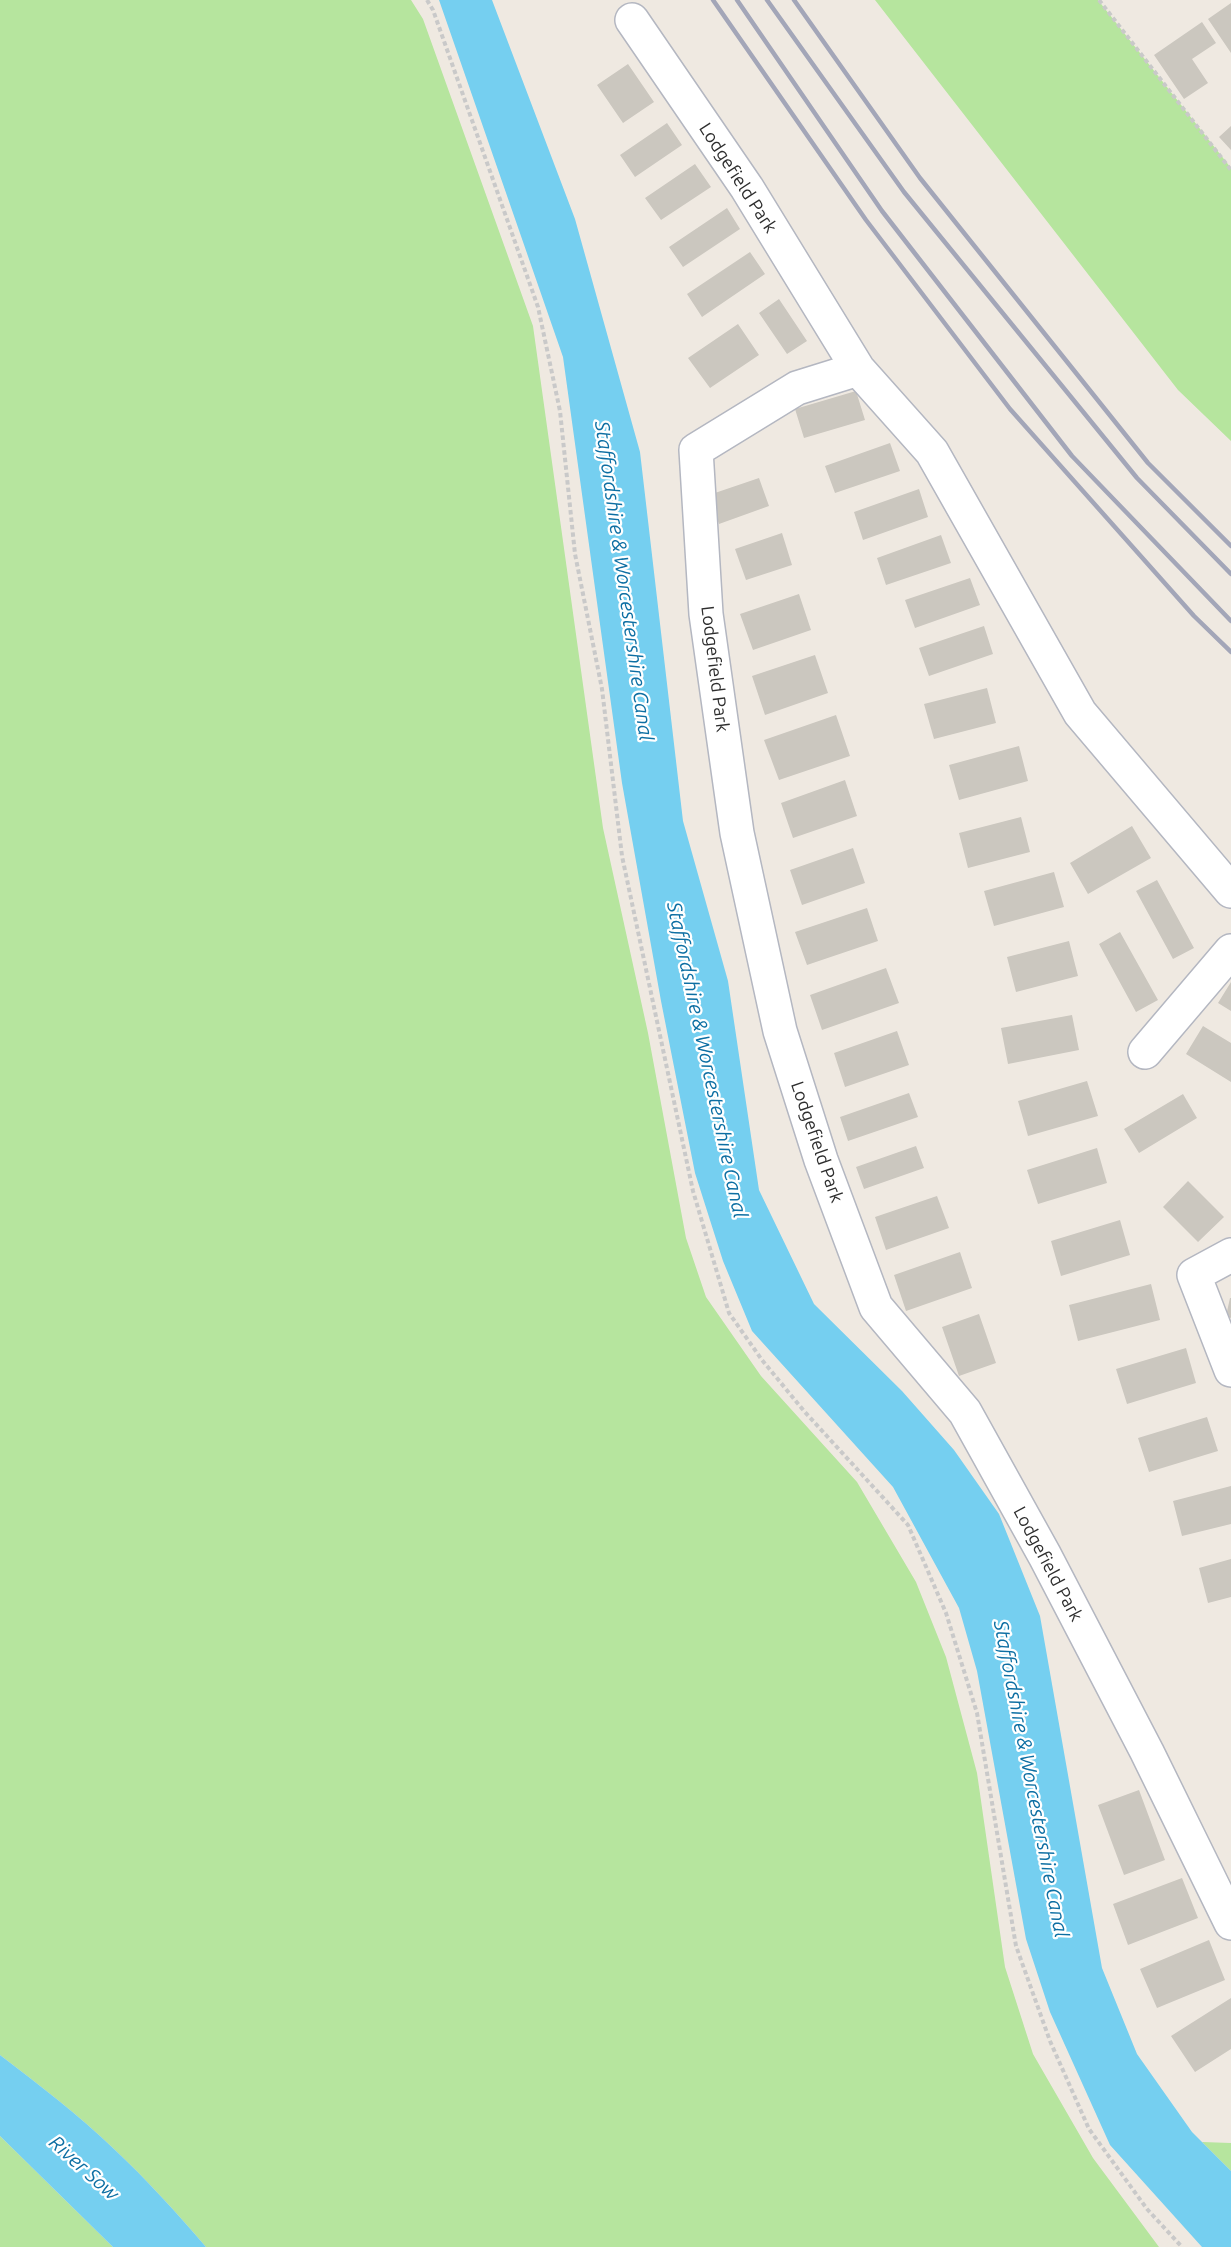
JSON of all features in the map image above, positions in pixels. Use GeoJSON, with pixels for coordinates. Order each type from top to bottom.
{"type":"FeatureCollection","features":[{"type":"Feature","properties":{"kind":"street","name":"Lodgefield Park"},"geometry":{"type":"LineString","coordinates":[[632,20],[747,188],[858,369],[932,452],[1080,713],[1231,891]]}},
{"type":"Feature","properties":{"kind":"street","name":"Lodgefield Park"},"geometry":{"type":"LineString","coordinates":[[858,369],[797,388],[696,450],[706,614],[737,833],[780,1031],[821,1160],[876,1307],[966,1412],[1045,1556],[1147,1752],[1231,1923]]}},
{"type":"Feature","properties":{"kind":"street"},"geometry":{"type":"LineString","coordinates":[[1145,1052],[1231,951]]}},
{"type":"Feature","properties":{"kind":"street"},"geometry":{"type":"LineString","coordinates":[[1231,1255],[1194,1275],[1231,1370]]}},
{"type":"Feature","properties":{"kind":"path"},"geometry":{"type":"LineString","coordinates":[[429,0],[538,307],[560,411],[574,554],[602,689],[622,856],[693,1191],[729,1313],[762,1360],[804,1411],[908,1525],[946,1613],[977,1713],[1016,1946],[1050,2041],[1089,2128],[1147,2208],[1182,2247]]}},
{"type":"Feature","properties":{"kind":"path"},"geometry":{"type":"LineString","coordinates":[[1099,0],[1231,170]]}},
{"type":"Feature","properties":{"kind":"green space"},"geometry":{"type":"Polygon","coordinates":[[[0,0],[411,0],[423,19],[533,326],[603,828],[648,1033],[686,1238],[706,1297],[761,1376],[857,1482],[916,1582],[946,1657],[977,1773],[1005,1967],[1033,2054],[1093,2158],[1159,2247],[206,2247],[173,2209],[101,2136],[0,2055],[0,0]]]}},
{"type":"Feature","properties":{"kind":"green space"},"geometry":{"type":"Polygon","coordinates":[[[875,0],[1098,0],[1231,168],[1231,441],[1178,390],[875,0]]]}},
{"type":"Feature","properties":{"kind":"green space"},"geometry":{"type":"Polygon","coordinates":[[[0,2136],[113,2247],[0,2247],[0,2136]]]}},
{"type":"Feature","properties":{"kind":"green space"},"geometry":{"type":"Polygon","coordinates":[[[1202,2142],[1231,2143],[1231,2171],[1202,2142]]]}},
{"type":"Feature","properties":{"kind":"water","name":"Staffordshire & Worcestershire Canal"},"geometry":{"type":"Polygon","coordinates":[[[439,0],[492,0],[575,219],[640,452],[683,821],[728,981],[759,1190],[814,1304],[902,1391],[954,1450],[999,1514],[1040,1616],[1102,1968],[1137,2054],[1192,2132],[1231,2171],[1231,2247],[1202,2247],[1110,2145],[1050,2012],[1026,1939],[977,1671],[959,1608],[893,1487],[752,1331],[723,1261],[695,1173],[622,783],[563,357],[439,0]]]}},
{"type":"Feature","properties":{"kind":"water","name":"River Sow"},"geometry":{"type":"Polygon","coordinates":[[[0,2055],[101,2136],[173,2209],[206,2247],[113,2247],[0,2136],[0,2055]]]}},
{"type":"Feature","properties":{"kind":"building"},"geometry":{"type":"Polygon","coordinates":[[[1231,3],[1231,53],[1208,19],[1231,3]]]}},
{"type":"Feature","properties":{"kind":"building"},"geometry":{"type":"Polygon","coordinates":[[[1202,22],[1216,43],[1192,59],[1208,83],[1184,99],[1154,55],[1202,22]]]}},
{"type":"Feature","properties":{"kind":"building"},"geometry":{"type":"Polygon","coordinates":[[[628,64],[654,102],[623,123],[597,85],[628,64]]]}},
{"type":"Feature","properties":{"kind":"building"},"geometry":{"type":"Polygon","coordinates":[[[667,123],[682,145],[635,177],[620,155],[667,123]]]}},
{"type":"Feature","properties":{"kind":"building"},"geometry":{"type":"Polygon","coordinates":[[[1231,126],[1231,150],[1219,137],[1231,126]]]}},
{"type":"Feature","properties":{"kind":"building"},"geometry":{"type":"Polygon","coordinates":[[[695,164],[711,187],[661,220],[645,198],[695,164]]]}},
{"type":"Feature","properties":{"kind":"building"},"geometry":{"type":"Polygon","coordinates":[[[727,208],[740,229],[683,267],[669,247],[727,208]]]}},
{"type":"Feature","properties":{"kind":"building"},"geometry":{"type":"Polygon","coordinates":[[[750,252],[765,274],[702,317],[687,294],[750,252]]]}},
{"type":"Feature","properties":{"kind":"building"},"geometry":{"type":"Polygon","coordinates":[[[779,299],[807,341],[787,354],[759,313],[779,299]]]}},
{"type":"Feature","properties":{"kind":"building"},"geometry":{"type":"Polygon","coordinates":[[[738,324],[759,355],[710,388],[688,358],[738,324]]]}},
{"type":"Feature","properties":{"kind":"building"},"geometry":{"type":"Polygon","coordinates":[[[856,391],[865,420],[804,438],[795,409],[856,391]]]}},
{"type":"Feature","properties":{"kind":"building"},"geometry":{"type":"Polygon","coordinates":[[[890,443],[900,471],[835,493],[825,466],[890,443]]]}},
{"type":"Feature","properties":{"kind":"building"},"geometry":{"type":"Polygon","coordinates":[[[759,478],[769,506],[719,524],[709,495],[759,478]]]}},
{"type":"Feature","properties":{"kind":"building"},"geometry":{"type":"Polygon","coordinates":[[[919,489],[928,517],[863,540],[854,512],[919,489]]]}},
{"type":"Feature","properties":{"kind":"building"},"geometry":{"type":"Polygon","coordinates":[[[782,533],[792,565],[746,580],[735,549],[782,533]]]}},
{"type":"Feature","properties":{"kind":"building"},"geometry":{"type":"Polygon","coordinates":[[[941,535],[951,563],[886,585],[877,558],[941,535]]]}},
{"type":"Feature","properties":{"kind":"building"},"geometry":{"type":"Polygon","coordinates":[[[970,578],[980,605],[915,628],[905,600],[970,578]]]}},
{"type":"Feature","properties":{"kind":"building"},"geometry":{"type":"Polygon","coordinates":[[[799,594],[811,630],[753,650],[740,614],[799,594]]]}},
{"type":"Feature","properties":{"kind":"building"},"geometry":{"type":"Polygon","coordinates":[[[984,626],[993,654],[929,676],[919,648],[984,626]]]}},
{"type":"Feature","properties":{"kind":"building"},"geometry":{"type":"Polygon","coordinates":[[[815,655],[828,693],[765,715],[752,676],[815,655]]]}},
{"type":"Feature","properties":{"kind":"building"},"geometry":{"type":"Polygon","coordinates":[[[987,688],[996,723],[934,739],[924,704],[987,688]]]}},
{"type":"Feature","properties":{"kind":"building"},"geometry":{"type":"Polygon","coordinates":[[[836,715],[850,756],[779,780],[764,740],[836,715]]]}},
{"type":"Feature","properties":{"kind":"building"},"geometry":{"type":"Polygon","coordinates":[[[1019,746],[1028,781],[959,800],[949,765],[1019,746]]]}},
{"type":"Feature","properties":{"kind":"building"},"geometry":{"type":"Polygon","coordinates":[[[845,780],[857,816],[793,838],[781,803],[845,780]]]}},
{"type":"Feature","properties":{"kind":"building"},"geometry":{"type":"Polygon","coordinates":[[[1021,817],[1030,852],[968,868],[959,833],[1021,817]]]}},
{"type":"Feature","properties":{"kind":"building"},"geometry":{"type":"Polygon","coordinates":[[[1132,826],[1151,858],[1088,894],[1070,863],[1132,826]]]}},
{"type":"Feature","properties":{"kind":"building"},"geometry":{"type":"Polygon","coordinates":[[[853,848],[865,883],[802,905],[790,870],[853,848]]]}},
{"type":"Feature","properties":{"kind":"building"},"geometry":{"type":"Polygon","coordinates":[[[1054,872],[1064,907],[994,926],[984,891],[1054,872]]]}},
{"type":"Feature","properties":{"kind":"building"},"geometry":{"type":"Polygon","coordinates":[[[1157,880],[1194,948],[1173,959],[1136,891],[1157,880]]]}},
{"type":"Feature","properties":{"kind":"building"},"geometry":{"type":"Polygon","coordinates":[[[867,908],[878,941],[807,965],[795,932],[867,908]]]}},
{"type":"Feature","properties":{"kind":"building"},"geometry":{"type":"Polygon","coordinates":[[[1120,932],[1158,1000],[1136,1012],[1099,944],[1120,932]]]}},
{"type":"Feature","properties":{"kind":"building"},"geometry":{"type":"Polygon","coordinates":[[[1069,941],[1078,976],[1016,992],[1007,957],[1069,941]]]}},
{"type":"Feature","properties":{"kind":"building"},"geometry":{"type":"Polygon","coordinates":[[[886,968],[899,1003],[822,1030],[810,995],[886,968]]]}},
{"type":"Feature","properties":{"kind":"building"},"geometry":{"type":"Polygon","coordinates":[[[1231,982],[1231,1011],[1218,1003],[1231,982]]]}},
{"type":"Feature","properties":{"kind":"building"},"geometry":{"type":"Polygon","coordinates":[[[1072,1015],[1079,1050],[1008,1064],[1001,1028],[1072,1015]]]}},
{"type":"Feature","properties":{"kind":"building"},"geometry":{"type":"Polygon","coordinates":[[[1203,1026],[1231,1043],[1231,1082],[1186,1054],[1203,1026]]]}},
{"type":"Feature","properties":{"kind":"building"},"geometry":{"type":"Polygon","coordinates":[[[897,1031],[909,1065],[845,1087],[834,1053],[897,1031]]]}},
{"type":"Feature","properties":{"kind":"building"},"geometry":{"type":"Polygon","coordinates":[[[1087,1081],[1098,1116],[1028,1136],[1018,1101],[1087,1081]]]}},
{"type":"Feature","properties":{"kind":"building"},"geometry":{"type":"Polygon","coordinates":[[[909,1093],[918,1117],[848,1141],[840,1117],[909,1093]]]}},
{"type":"Feature","properties":{"kind":"building"},"geometry":{"type":"Polygon","coordinates":[[[1183,1094],[1197,1118],[1139,1153],[1124,1129],[1183,1094]]]}},
{"type":"Feature","properties":{"kind":"building"},"geometry":{"type":"Polygon","coordinates":[[[916,1146],[924,1168],[864,1189],[856,1167],[916,1146]]]}},
{"type":"Feature","properties":{"kind":"building"},"geometry":{"type":"Polygon","coordinates":[[[1097,1148],[1107,1183],[1038,1204],[1027,1170],[1097,1148]]]}},
{"type":"Feature","properties":{"kind":"building"},"geometry":{"type":"Polygon","coordinates":[[[1188,1181],[1224,1217],[1198,1242],[1163,1207],[1188,1181]]]}},
{"type":"Feature","properties":{"kind":"building"},"geometry":{"type":"Polygon","coordinates":[[[937,1196],[949,1228],[886,1250],[875,1217],[937,1196]]]}},
{"type":"Feature","properties":{"kind":"building"},"geometry":{"type":"Polygon","coordinates":[[[1120,1220],[1130,1255],[1061,1276],[1051,1241],[1120,1220]]]}},
{"type":"Feature","properties":{"kind":"building"},"geometry":{"type":"Polygon","coordinates":[[[960,1252],[972,1288],[906,1311],[894,1275],[960,1252]]]}},
{"type":"Feature","properties":{"kind":"building"},"geometry":{"type":"Polygon","coordinates":[[[1151,1284],[1160,1320],[1078,1341],[1069,1305],[1151,1284]]]}},
{"type":"Feature","properties":{"kind":"building"},"geometry":{"type":"Polygon","coordinates":[[[1231,1298],[1231,1318],[1226,1316],[1231,1298]]]}},
{"type":"Feature","properties":{"kind":"building"},"geometry":{"type":"Polygon","coordinates":[[[979,1314],[996,1363],[959,1376],[942,1327],[979,1314]]]}},
{"type":"Feature","properties":{"kind":"building"},"geometry":{"type":"Polygon","coordinates":[[[1186,1348],[1196,1383],[1127,1404],[1116,1369],[1186,1348]]]}},
{"type":"Feature","properties":{"kind":"building"},"geometry":{"type":"Polygon","coordinates":[[[1207,1417],[1218,1451],[1149,1472],[1138,1438],[1207,1417]]]}},
{"type":"Feature","properties":{"kind":"building"},"geometry":{"type":"Polygon","coordinates":[[[1231,1486],[1231,1524],[1182,1536],[1173,1501],[1231,1486]]]}},
{"type":"Feature","properties":{"kind":"building"},"geometry":{"type":"Polygon","coordinates":[[[1231,1559],[1231,1597],[1208,1603],[1199,1568],[1231,1559]]]}},
{"type":"Feature","properties":{"kind":"building"},"geometry":{"type":"Polygon","coordinates":[[[1139,1790],[1165,1860],[1124,1875],[1098,1805],[1139,1790]]]}},
{"type":"Feature","properties":{"kind":"building"},"geometry":{"type":"Polygon","coordinates":[[[1182,1878],[1198,1918],[1128,1945],[1113,1904],[1182,1878]]]}},
{"type":"Feature","properties":{"kind":"building"},"geometry":{"type":"Polygon","coordinates":[[[1209,1940],[1225,1980],[1157,2008],[1140,1969],[1209,1940]]]}},
{"type":"Feature","properties":{"kind":"building"},"geometry":{"type":"Polygon","coordinates":[[[1231,1998],[1231,2049],[1195,2072],[1171,2036],[1231,1998]]]}},
{"type":"Feature","properties":{"kind":"railway"},"geometry":{"type":"LineString","coordinates":[[713,0],[866,220],[1010,409],[1194,616],[1231,652]]}},
{"type":"Feature","properties":{"kind":"railway"},"geometry":{"type":"LineString","coordinates":[[737,0],[882,211],[1072,456],[1231,621]]}},
{"type":"Feature","properties":{"kind":"railway"},"geometry":{"type":"LineString","coordinates":[[767,0],[904,192],[1137,478],[1231,574]]}},
{"type":"Feature","properties":{"kind":"railway"},"geometry":{"type":"LineString","coordinates":[[794,0],[920,178],[1148,463],[1231,546]]}}]}
